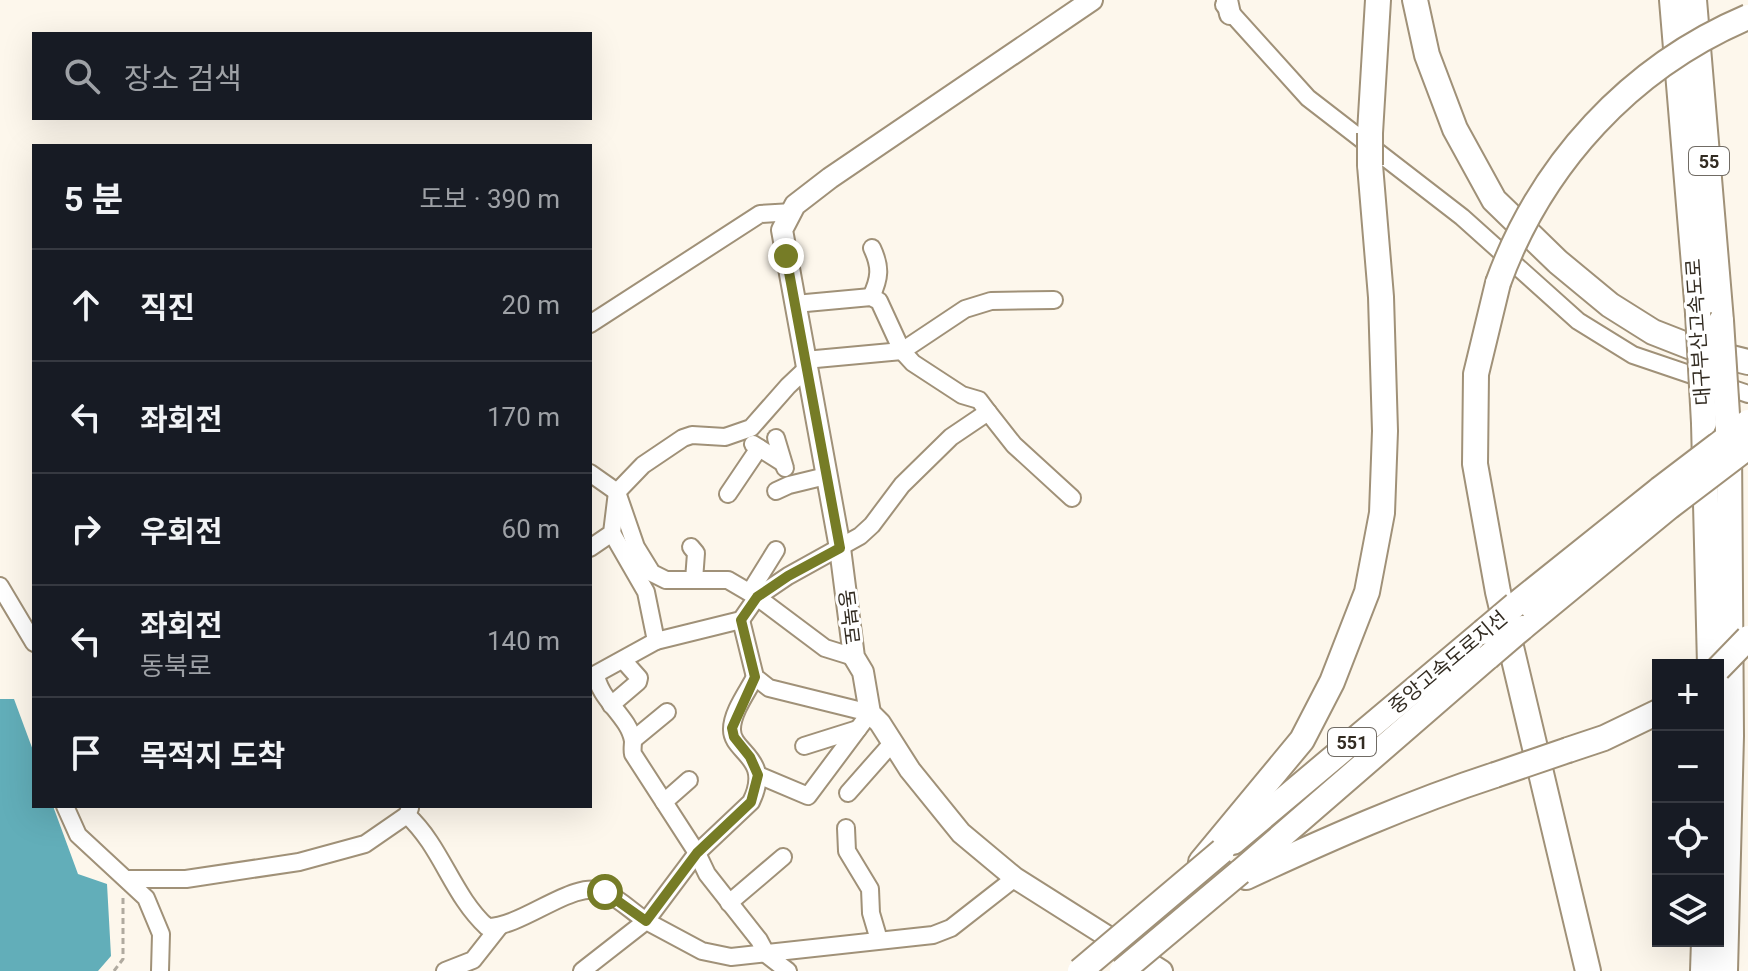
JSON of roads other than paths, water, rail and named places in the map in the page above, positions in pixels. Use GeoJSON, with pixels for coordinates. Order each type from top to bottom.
{"type":"FeatureCollection","features":[{"type":"Feature","properties":{"kind":"highway"},"geometry":{"type":"LineString","coordinates":[[1184,883],[1302,740],[1332,682],[1367,592],[1382,513],[1385,431],[1381,297],[1370,165],[1378,0]]}},
{"type":"Feature","properties":{"kind":"highway"},"geometry":{"type":"LineString","coordinates":[[1415,0],[1427,55],[1455,129],[1494,200],[1558,262],[1610,305],[1653,332],[1699,350],[1748,362]]}},
{"type":"Feature","properties":{"kind":"highway","name":"대구부산고속도로"},"geometry":{"type":"LineString","coordinates":[[1672,0],[1698,313],[1710,659]]}},
{"type":"Feature","properties":{"kind":"highway","name":"대구부산고속도로"},"geometry":{"type":"LineString","coordinates":[[1694,0],[1721,321],[1738,426],[1725,971]]}},
{"type":"Feature","properties":{"kind":"highway"},"geometry":{"type":"LineString","coordinates":[[1588,971],[1498,592],[1475,464],[1476,374],[1498,283],[1511,248],[1532,206],[1560,163],[1600,117],[1651,73],[1693,43],[1748,17]]}},
{"type":"Feature","properties":{"kind":"highway","name":"중앙고속도로지선"},"geometry":{"type":"LineString","coordinates":[[1122,971],[1488,657],[1518,617],[1664,498],[1738,426]]}},
{"type":"Feature","properties":{"kind":"highway","name":"중앙고속도로지선"},"geometry":{"type":"LineString","coordinates":[[1664,498],[1748,447]]}},
{"type":"Feature","properties":{"kind":"highway","name":"중앙고속도로지선"},"geometry":{"type":"LineString","coordinates":[[1080,971],[1483,632],[1518,617]]}},
{"type":"Feature","properties":{"kind":"highway"},"geometry":{"type":"LineString","coordinates":[[1724,663],[1748,638]]}},
{"type":"Feature","properties":{"kind":"highway"},"geometry":{"type":"LineString","coordinates":[[1215,892],[1367,821],[1604,738],[1652,715]]}},
{"type":"Feature","properties":{"kind":"highway"},"geometry":{"type":"LineString","coordinates":[[1703,971],[1704,947]]}},
{"type":"Feature","properties":{"kind":"main road"},"geometry":{"type":"LineString","coordinates":[[793,212],[795,205],[830,178],[1092,0]]}},
{"type":"Feature","properties":{"kind":"main road","name":"동북로"},"geometry":{"type":"LineString","coordinates":[[793,212],[782,230],[840,548],[854,657],[863,672],[864,721],[880,723],[910,770],[961,833],[1015,878],[1162,971]]}},
{"type":"Feature","properties":{"kind":"street"},"geometry":{"type":"LineString","coordinates":[[1226,5],[1308,98],[1462,217],[1578,321],[1633,355],[1748,394]]}},
{"type":"Feature","properties":{"kind":"street"},"geometry":{"type":"LineString","coordinates":[[592,323],[760,214],[793,212]]}},
{"type":"Feature","properties":{"kind":"street"},"geometry":{"type":"LineString","coordinates":[[871,297],[880,270],[872,248]]}},
{"type":"Feature","properties":{"kind":"street"},"geometry":{"type":"LineString","coordinates":[[795,304],[871,297],[879,301],[902,351],[913,363],[962,395],[979,400],[1014,445],[1072,498]]}},
{"type":"Feature","properties":{"kind":"street"},"geometry":{"type":"LineString","coordinates":[[656,641],[646,592],[612,533],[617,492],[643,465],[683,438],[692,435],[725,437],[751,428],[806,364],[902,351],[965,309],[991,301],[1054,300]]}},
{"type":"Feature","properties":{"kind":"street"},"geometry":{"type":"LineString","coordinates":[[754,594],[860,536],[902,485],[951,437],[988,412]]}},
{"type":"Feature","properties":{"kind":"street"},"geometry":{"type":"LineString","coordinates":[[741,432],[745,439],[783,463]]}},
{"type":"Feature","properties":{"kind":"street"},"geometry":{"type":"LineString","coordinates":[[776,438],[783,463],[783,488],[826,476]]}},
{"type":"Feature","properties":{"kind":"street"},"geometry":{"type":"LineString","coordinates":[[728,494],[759,448]]}},
{"type":"Feature","properties":{"kind":"street"},"geometry":{"type":"LineString","coordinates":[[592,474],[617,492],[636,547],[652,573],[666,580],[728,580],[754,594],[825,648],[854,657]]}},
{"type":"Feature","properties":{"kind":"street"},"geometry":{"type":"LineString","coordinates":[[592,547],[612,533]]}},
{"type":"Feature","properties":{"kind":"street"},"geometry":{"type":"LineString","coordinates":[[691,547],[696,553],[694,580]]}},
{"type":"Feature","properties":{"kind":"street"},"geometry":{"type":"LineString","coordinates":[[776,550],[741,620],[755,677],[769,688],[864,721]]}},
{"type":"Feature","properties":{"kind":"street"},"geometry":{"type":"LineString","coordinates":[[0,586],[32,640]]}},
{"type":"Feature","properties":{"kind":"street"},"geometry":{"type":"LineString","coordinates":[[741,620],[656,641],[596,674],[597,684],[633,740],[633,754],[697,853],[707,874],[759,940],[767,955],[788,971]]}},
{"type":"Feature","properties":{"kind":"street"},"geometry":{"type":"LineString","coordinates":[[611,705],[638,682],[639,678],[623,660]]}},
{"type":"Feature","properties":{"kind":"street"},"geometry":{"type":"LineString","coordinates":[[582,971],[646,921],[697,853],[751,802],[758,775],[750,757],[734,737],[732,728],[755,677]]}},
{"type":"Feature","properties":{"kind":"street"},"geometry":{"type":"LineString","coordinates":[[633,740],[667,712]]}},
{"type":"Feature","properties":{"kind":"street"},"geometry":{"type":"LineString","coordinates":[[804,746],[864,721]]}},
{"type":"Feature","properties":{"kind":"street"},"geometry":{"type":"LineString","coordinates":[[758,775],[808,796],[864,721]]}},
{"type":"Feature","properties":{"kind":"street"},"geometry":{"type":"LineString","coordinates":[[848,793],[893,742]]}},
{"type":"Feature","properties":{"kind":"street"},"geometry":{"type":"LineString","coordinates":[[664,802],[689,780]]}},
{"type":"Feature","properties":{"kind":"street"},"geometry":{"type":"LineString","coordinates":[[66,808],[78,835],[146,898],[161,934],[160,971]]}},
{"type":"Feature","properties":{"kind":"street"},"geometry":{"type":"LineString","coordinates":[[127,879],[186,879],[299,862],[365,844],[409,810],[464,902],[487,927],[499,927],[516,921],[591,888],[605,892],[646,921],[702,951],[731,957],[933,935],[951,928],[1015,878]]}},
{"type":"Feature","properties":{"kind":"street"},"geometry":{"type":"LineString","coordinates":[[846,828],[847,851],[870,889],[871,913],[879,940]]}},
{"type":"Feature","properties":{"kind":"street"},"geometry":{"type":"LineString","coordinates":[[729,903],[783,857]]}},
{"type":"Feature","properties":{"kind":"street"},"geometry":{"type":"LineString","coordinates":[[871,913],[885,902]]}},
{"type":"Feature","properties":{"kind":"street"},"geometry":{"type":"LineString","coordinates":[[445,971],[473,960],[499,927]]}},
{"type":"Feature","properties":{"kind":"water"},"geometry":{"type":"Polygon","coordinates":[[[0,699],[14,699],[32,748],[32,808],[54,808],[78,874],[107,884],[111,956],[98,971],[0,971],[0,699]]]}}]}
